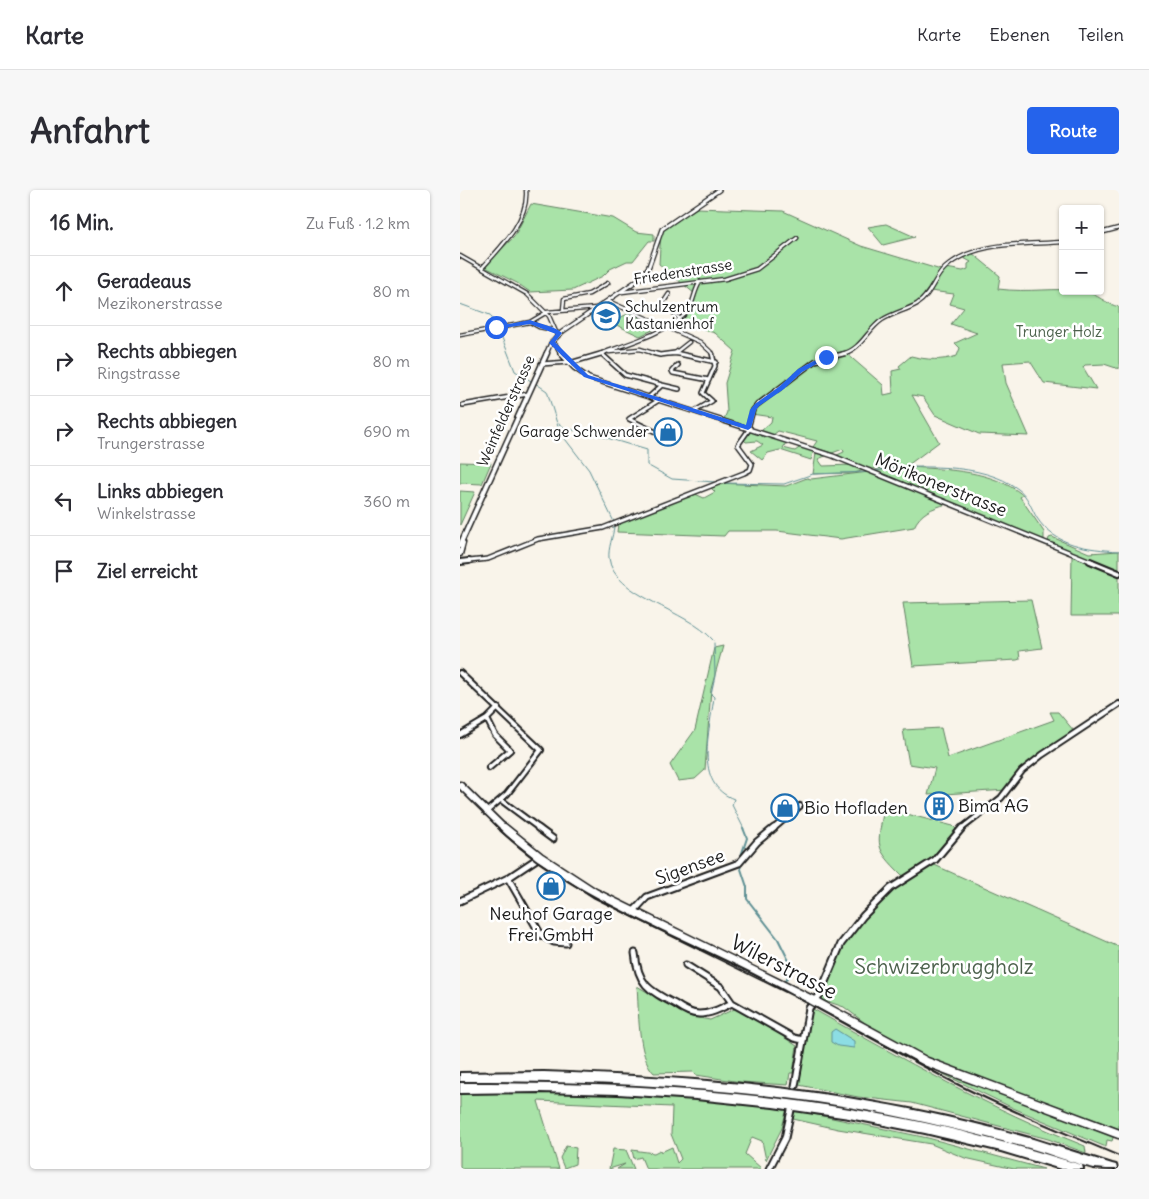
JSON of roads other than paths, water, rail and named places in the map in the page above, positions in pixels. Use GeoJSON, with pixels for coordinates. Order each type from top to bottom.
{"type":"FeatureCollection","features":[{"type":"Feature","properties":{"kind":"highway"},"geometry":{"type":"LineString","coordinates":[[460,1077],[633,1079],[717,1084],[805,1094],[877,1106],[966,1126],[1112,1169]]}},
{"type":"Feature","properties":{"kind":"highway"},"geometry":{"type":"LineString","coordinates":[[460,1088],[630,1089],[699,1093],[788,1102],[884,1118],[939,1130],[1078,1169]]}},
{"type":"Feature","properties":{"kind":"main road","name":"Weinfelderstrasse"},"geometry":{"type":"LineString","coordinates":[[460,545],[552,343],[560,334],[622,292],[647,272],[652,264],[658,235],[664,227],[719,190]]}},
{"type":"Feature","properties":{"kind":"main road","name":"Weinfelderstrasse"},"geometry":{"type":"LineString","coordinates":[[460,554],[463,540]]}},
{"type":"Feature","properties":{"kind":"main road","name":"Wilerstrasse"},"geometry":{"type":"LineString","coordinates":[[460,785],[486,812],[538,858],[587,888],[814,1001],[927,1062],[1119,1134]]}},
{"type":"Feature","properties":{"kind":"street"},"geometry":{"type":"LineString","coordinates":[[482,268],[508,240],[526,202],[526,190]]}},
{"type":"Feature","properties":{"kind":"street"},"geometry":{"type":"LineString","coordinates":[[1104,232],[1119,228]]}},
{"type":"Feature","properties":{"kind":"street","name":"Friedenstrasse"},"geometry":{"type":"LineString","coordinates":[[622,292],[725,278],[757,269],[797,238]]}},
{"type":"Feature","properties":{"kind":"street"},"geometry":{"type":"LineString","coordinates":[[460,562],[488,559],[538,539],[603,528],[705,487],[744,474],[750,470],[752,464],[738,445],[749,428],[753,410],[800,370],[821,358],[849,352],[864,341],[882,320],[917,304],[926,296],[944,268],[954,260],[984,248],[1059,242]]}},
{"type":"Feature","properties":{"kind":"street"},"geometry":{"type":"LineString","coordinates":[[460,256],[527,294],[545,312],[554,330]]}},
{"type":"Feature","properties":{"kind":"street"},"geometry":{"type":"LineString","coordinates":[[541,364],[570,362],[602,354],[664,327],[679,318],[690,308],[700,282]]}},
{"type":"Feature","properties":{"kind":"street"},"geometry":{"type":"LineString","coordinates":[[563,310],[564,299],[589,294],[608,283]]}},
{"type":"Feature","properties":{"kind":"street"},"geometry":{"type":"LineString","coordinates":[[669,294],[663,303],[679,318]]}},
{"type":"Feature","properties":{"kind":"street"},"geometry":{"type":"LineString","coordinates":[[608,301],[706,345],[713,353],[716,362],[703,394],[712,401],[695,411]]}},
{"type":"Feature","properties":{"kind":"street"},"geometry":{"type":"LineString","coordinates":[[460,334],[530,322],[545,312],[597,308]]}},
{"type":"Feature","properties":{"kind":"street"},"geometry":{"type":"LineString","coordinates":[[530,322],[560,334]]}},
{"type":"Feature","properties":{"kind":"street"},"geometry":{"type":"LineString","coordinates":[[675,353],[689,342]]}},
{"type":"Feature","properties":{"kind":"street","name":"Mörikonerstrasse"},"geometry":{"type":"LineString","coordinates":[[552,343],[556,345],[560,353],[586,376],[841,459],[1119,573]]}},
{"type":"Feature","properties":{"kind":"street"},"geometry":{"type":"LineString","coordinates":[[607,352],[638,349],[660,355],[675,353],[716,362]]}},
{"type":"Feature","properties":{"kind":"street"},"geometry":{"type":"LineString","coordinates":[[602,354],[625,375],[679,389]]}},
{"type":"Feature","properties":{"kind":"street"},"geometry":{"type":"LineString","coordinates":[[678,365],[672,370],[673,372],[709,380]]}},
{"type":"Feature","properties":{"kind":"street"},"geometry":{"type":"LineString","coordinates":[[649,397],[662,385]]}},
{"type":"Feature","properties":{"kind":"street"},"geometry":{"type":"LineString","coordinates":[[463,405],[528,394]]}},
{"type":"Feature","properties":{"kind":"street"},"geometry":{"type":"LineString","coordinates":[[658,433],[629,419],[659,400]]}},
{"type":"Feature","properties":{"kind":"street"},"geometry":{"type":"LineString","coordinates":[[460,673],[541,750],[501,800],[486,812]]}},
{"type":"Feature","properties":{"kind":"street"},"geometry":{"type":"LineString","coordinates":[[795,1086],[807,1014],[828,978],[841,944],[863,916],[891,888],[935,860],[962,828],[1001,798],[1022,771],[1119,704]]}},
{"type":"Feature","properties":{"kind":"street"},"geometry":{"type":"LineString","coordinates":[[460,735],[487,720],[498,708]]}},
{"type":"Feature","properties":{"kind":"street"},"geometry":{"type":"LineString","coordinates":[[487,720],[495,735],[510,750],[488,768]]}},
{"type":"Feature","properties":{"kind":"street"},"geometry":{"type":"LineString","coordinates":[[501,800],[553,839]]}},
{"type":"Feature","properties":{"kind":"street","name":"Sigensee"},"geometry":{"type":"LineString","coordinates":[[633,912],[647,897],[739,863],[757,842],[800,806]]}},
{"type":"Feature","properties":{"kind":"street"},"geometry":{"type":"LineString","coordinates":[[461,898],[508,878],[538,858]]}},
{"type":"Feature","properties":{"kind":"street"},"geometry":{"type":"LineString","coordinates":[[508,878],[541,935],[554,942],[566,943]]}},
{"type":"Feature","properties":{"kind":"street"},"geometry":{"type":"LineString","coordinates":[[635,953],[643,985],[668,1001],[695,1014],[708,1013],[732,1003]]}},
{"type":"Feature","properties":{"kind":"street"},"geometry":{"type":"LineString","coordinates":[[686,965],[721,987],[732,1003],[794,1038],[803,1040]]}},
{"type":"Feature","properties":{"kind":"street"},"geometry":{"type":"LineString","coordinates":[[770,1169],[785,1138],[791,1110]]}},
{"type":"Feature","properties":{"kind":"water"},"geometry":{"type":"Polygon","coordinates":[[[835,1029],[854,1041],[854,1048],[838,1046],[831,1042],[831,1032],[835,1029]]]}},
{"type":"Feature","properties":{"kind":"waterway"},"geometry":{"type":"LineString","coordinates":[[460,304],[490,315],[499,330],[515,371],[531,381]]}},
{"type":"Feature","properties":{"kind":"waterway"},"geometry":{"type":"LineString","coordinates":[[535,383],[547,391],[559,430]]}},
{"type":"Feature","properties":{"kind":"waterway"},"geometry":{"type":"LineString","coordinates":[[559,424],[567,429]]}},
{"type":"Feature","properties":{"kind":"waterway"},"geometry":{"type":"LineString","coordinates":[[568,429],[594,434],[647,450],[647,465],[672,479],[715,482]]}},
{"type":"Feature","properties":{"kind":"waterway"},"geometry":{"type":"LineString","coordinates":[[559,431],[589,470],[614,522]]}},
{"type":"Feature","properties":{"kind":"waterway"},"geometry":{"type":"LineString","coordinates":[[872,471],[927,467],[967,470],[986,474],[1003,480],[1018,489],[1027,499],[1037,518],[1053,535],[1084,547],[1119,551]]}},
{"type":"Feature","properties":{"kind":"waterway"},"geometry":{"type":"LineString","coordinates":[[723,483],[784,484],[813,474],[867,472]]}},
{"type":"Feature","properties":{"kind":"waterway"},"geometry":{"type":"LineString","coordinates":[[614,527],[609,558],[614,571],[623,583],[637,593],[702,629],[713,640]]}},
{"type":"Feature","properties":{"kind":"waterway"},"geometry":{"type":"LineString","coordinates":[[714,643],[715,676],[711,694],[714,697],[707,755],[709,769],[713,781],[721,792],[734,799],[732,805],[744,829]]}},
{"type":"Feature","properties":{"kind":"waterway"},"geometry":{"type":"LineString","coordinates":[[740,859],[747,838],[743,828]]}},
{"type":"Feature","properties":{"kind":"waterway"},"geometry":{"type":"LineString","coordinates":[[740,866],[747,887],[747,899],[778,939],[793,969],[785,981]]}},
{"type":"Feature","properties":{"kind":"railway"},"geometry":{"type":"LineString","coordinates":[[460,790],[498,828]]}},
{"type":"Feature","properties":{"kind":"railway"},"geometry":{"type":"LineString","coordinates":[[498,828],[524,851],[554,872],[585,892],[619,910],[753,974],[973,1092],[1119,1156]]}},
{"type":"Feature","properties":{"kind":"place","name":"Schulzentrum Kastanienhof"},"geometry":{"type":"Point","coordinates":[606,316]}},
{"type":"Feature","properties":{"kind":"place","name":"Garage Schwender"},"geometry":{"type":"Point","coordinates":[668,432]}},
{"type":"Feature","properties":{"kind":"place","name":"Bima AG"},"geometry":{"type":"Point","coordinates":[939,806]}},
{"type":"Feature","properties":{"kind":"place","name":"Bio Hofladen"},"geometry":{"type":"Point","coordinates":[785,808]}},
{"type":"Feature","properties":{"kind":"place","name":"Neuhof Garage Frei GmbH"},"geometry":{"type":"Point","coordinates":[551,886]}},
{"type":"Feature","properties":{"kind":"park label","name":"Trunger Holz"},"geometry":{"type":"Point","coordinates":[1059,332]}},
{"type":"Feature","properties":{"kind":"park label","name":"Schwizerbruggholz"},"geometry":{"type":"Point","coordinates":[944,967]}}]}
